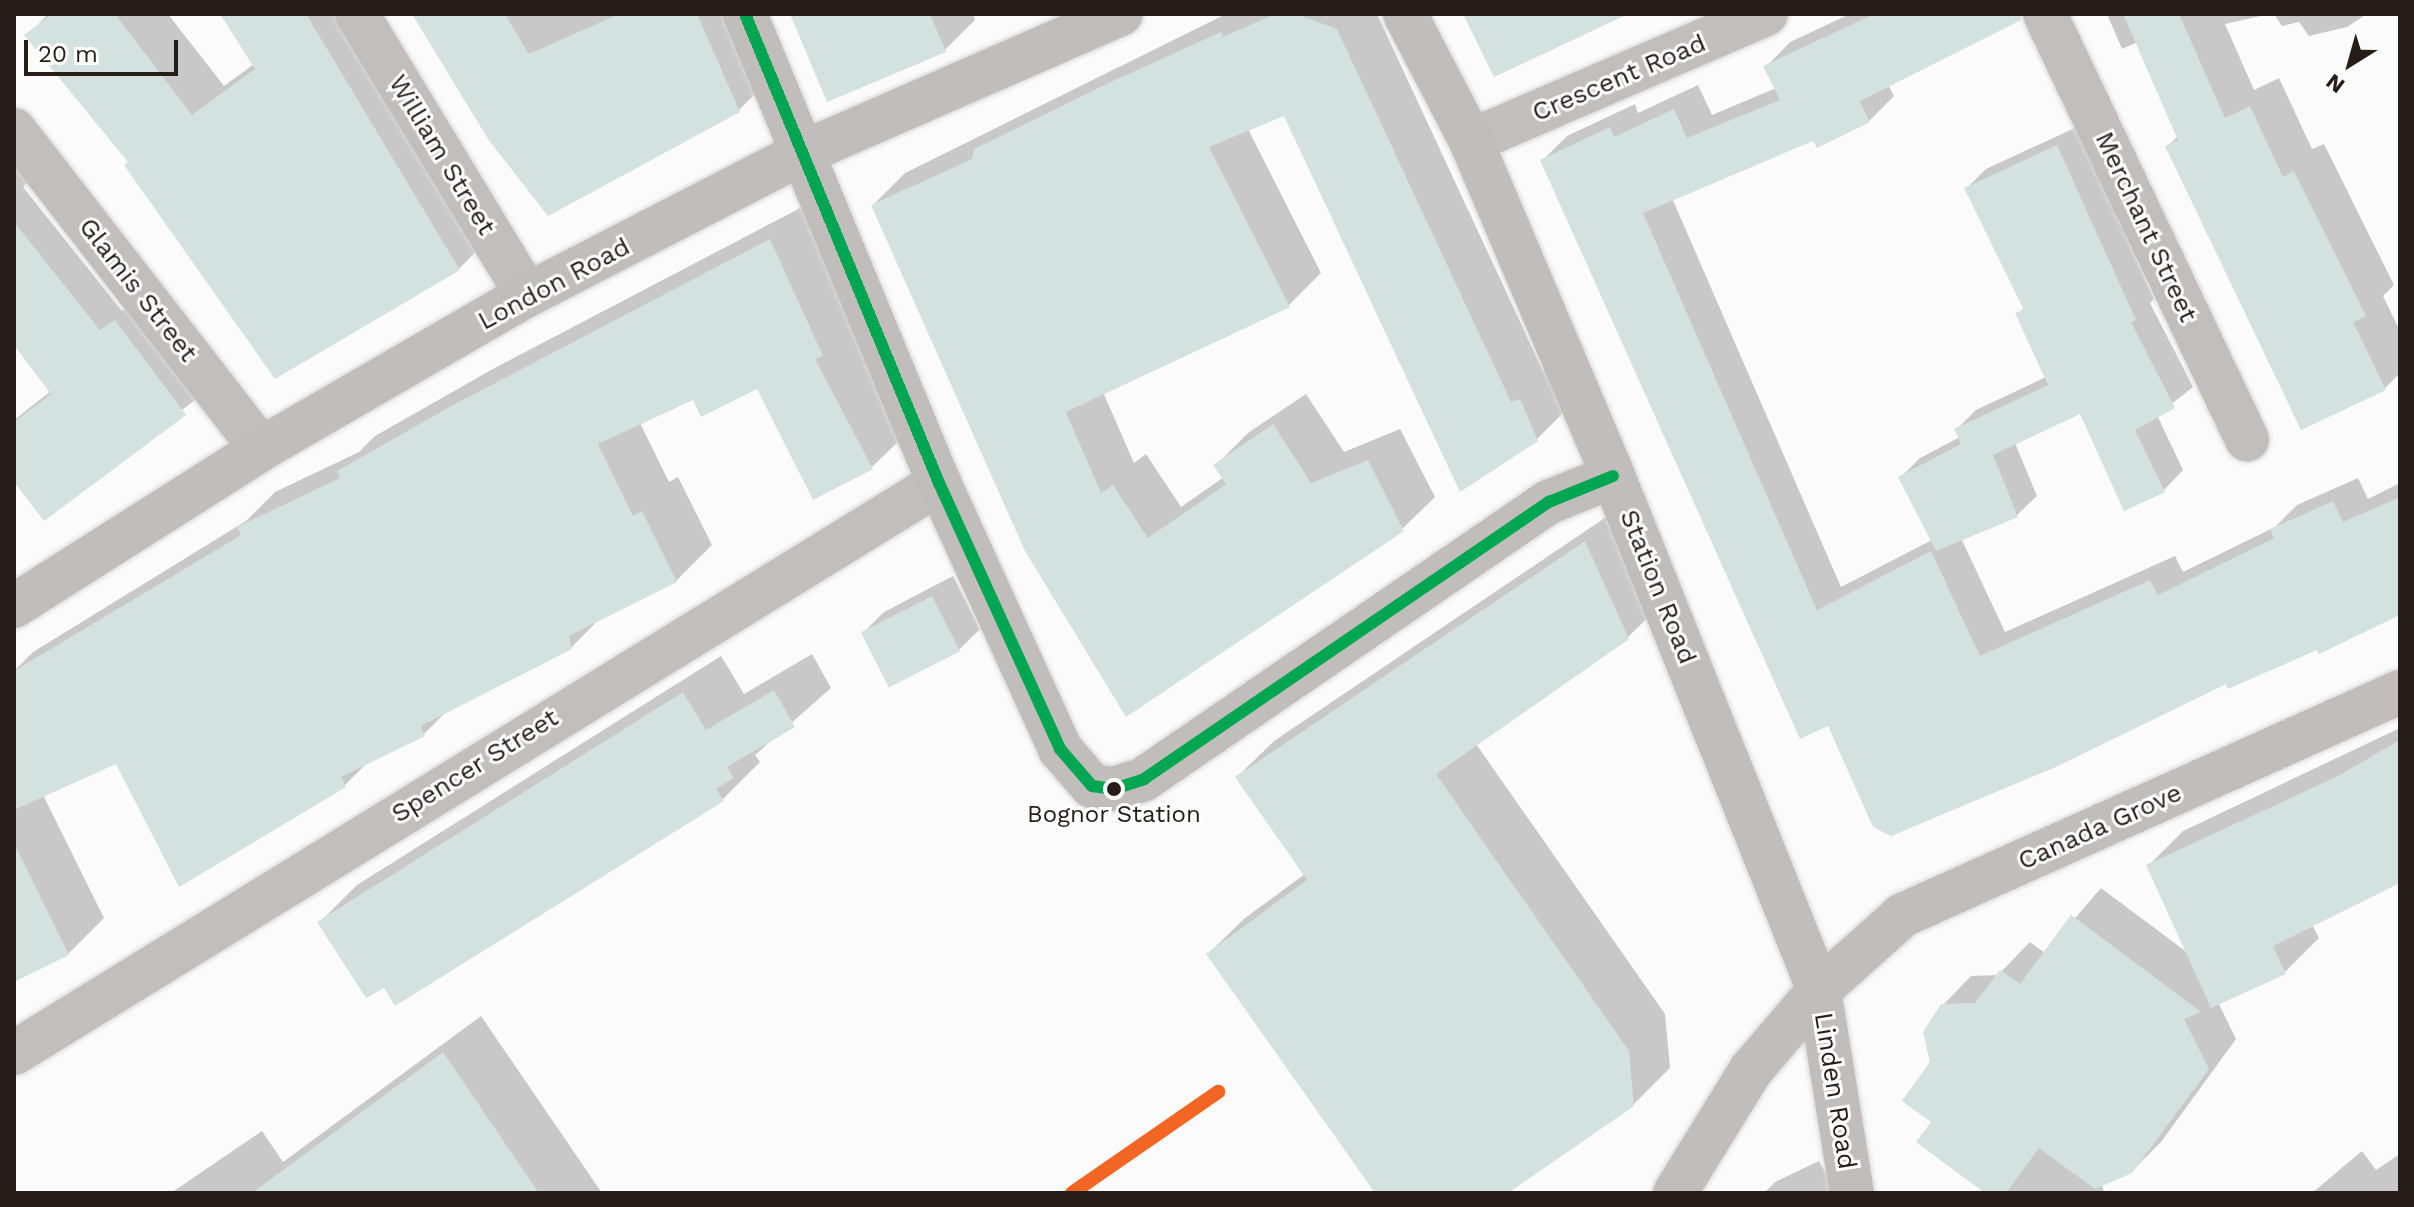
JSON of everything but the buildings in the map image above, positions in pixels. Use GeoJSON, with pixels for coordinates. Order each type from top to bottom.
{"type":"FeatureCollection","features":[{"type":"Feature","properties":{"kind":"street","name":"William Street"},"geometry":{"type":"LineString","coordinates":[[357,14],[527,295]]}},
{"type":"Feature","properties":{"kind":"street"},"geometry":{"type":"LineString","coordinates":[[745,14],[800,154],[939,483],[1060,749],[1092,786],[1114,789],[1144,779],[1549,502],[1613,476]]}},
{"type":"Feature","properties":{"kind":"street","name":"London Road"},"geometry":{"type":"LineString","coordinates":[[14,606],[261,449],[527,295],[800,154],[1060,28],[1121,14]]}},
{"type":"Feature","properties":{"kind":"street","name":"Station Road"},"geometry":{"type":"LineString","coordinates":[[1405,14],[1471,141],[1613,476],[1819,990]]}},
{"type":"Feature","properties":{"kind":"street","name":"Crescent Road"},"geometry":{"type":"LineString","coordinates":[[1471,141],[1766,14]]}},
{"type":"Feature","properties":{"kind":"street","name":"Merchant Street"},"geometry":{"type":"LineString","coordinates":[[2045,14],[2247,440]]}},
{"type":"Feature","properties":{"kind":"street","name":"Glamis Street"},"geometry":{"type":"LineString","coordinates":[[14,130],[261,449]]}},
{"type":"Feature","properties":{"kind":"street","name":"Spencer Street"},"geometry":{"type":"LineString","coordinates":[[14,1053],[939,483]]}},
{"type":"Feature","properties":{"kind":"street","name":"Canada Grove"},"geometry":{"type":"LineString","coordinates":[[1675,1193],[1751,1070],[1819,990],[1903,915],[2400,692]]}},
{"type":"Feature","properties":{"kind":"street","name":"Linden Road"},"geometry":{"type":"LineString","coordinates":[[1819,990],[1852,1193]]}},
{"type":"Feature","properties":{"kind":"transit line"},"geometry":{"type":"LineString","coordinates":[[745,14],[939,483],[1060,749],[1092,786],[1114,789],[1144,779],[1549,502],[1613,476]]}},
{"type":"Feature","properties":{"kind":"transit line"},"geometry":{"type":"LineString","coordinates":[[1072,1193],[1218,1092]]}},
{"type":"Feature","properties":{"kind":"place","name":"Bognor Station"},"geometry":{"type":"Point","coordinates":[1114,789]}}]}
